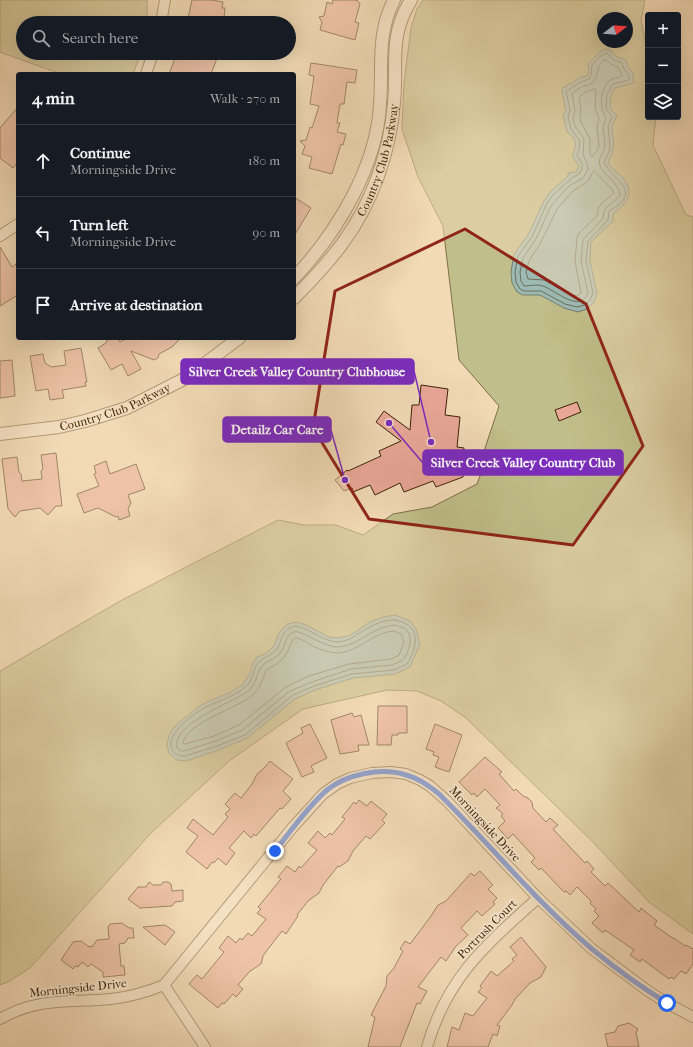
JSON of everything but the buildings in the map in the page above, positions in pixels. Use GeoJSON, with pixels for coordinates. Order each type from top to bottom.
{"type":"FeatureCollection","features":[{"type":"Feature","properties":{"kind":"street"},"geometry":{"type":"LineString","coordinates":[[162,16],[165,0]]}},
{"type":"Feature","properties":{"kind":"street","name":"Country Club Parkway"},"geometry":{"type":"LineString","coordinates":[[296,276],[311,260],[333,231],[356,190],[370,154],[377,130],[381,103],[381,42],[385,22],[394,0]]}},
{"type":"Feature","properties":{"kind":"street","name":"Country Club Parkway"},"geometry":{"type":"LineString","coordinates":[[296,296],[339,249],[363,210],[382,166],[390,133],[395,87],[394,58],[399,25],[411,0]]}},
{"type":"Feature","properties":{"kind":"street"},"geometry":{"type":"LineString","coordinates":[[381,59],[394,58]]}},
{"type":"Feature","properties":{"kind":"street"},"geometry":{"type":"LineString","coordinates":[[147,72],[151,60]]}},
{"type":"Feature","properties":{"kind":"street"},"geometry":{"type":"LineString","coordinates":[[349,203],[363,210]]}},
{"type":"Feature","properties":{"kind":"street"},"geometry":{"type":"LineString","coordinates":[[0,236],[16,225]]}},
{"type":"Feature","properties":{"kind":"street","name":"Country Club Parkway"},"geometry":{"type":"LineString","coordinates":[[0,434],[59,427],[85,421],[136,404],[186,378],[236,340]]}},
{"type":"Feature","properties":{"kind":"street","name":"Morningside Drive"},"geometry":{"type":"LineString","coordinates":[[0,1019],[20,1009],[41,1003],[111,999],[150,991],[164,985],[293,827],[323,794],[337,784],[364,774],[381,772],[401,773],[420,780],[430,786],[447,801],[538,898],[592,949],[610,964],[667,1003],[693,1017]]}},
{"type":"Feature","properties":{"kind":"street","name":"Portrush Court"},"geometry":{"type":"LineString","coordinates":[[427,1047],[440,1009],[460,976],[475,957],[538,898]]}},
{"type":"Feature","properties":{"kind":"street"},"geometry":{"type":"LineString","coordinates":[[164,985],[204,1047]]}},
{"type":"Feature","properties":{"kind":"highlighted area"},"geometry":{"type":"Polygon","coordinates":[[[465,229],[586,304],[643,446],[573,545],[369,519],[313,428],[335,291],[465,229]]]}},
{"type":"Feature","properties":{"kind":"shaded area"},"geometry":{"type":"Polygon","coordinates":[[[0,0],[147,0],[147,16],[16,16],[16,58],[0,52],[0,0]]]}},
{"type":"Feature","properties":{"kind":"shaded area"},"geometry":{"type":"Polygon","coordinates":[[[423,0],[645,0],[641,21],[645,39],[645,120],[656,120],[653,145],[686,215],[693,217],[693,934],[649,902],[592,841],[466,718],[441,701],[417,691],[387,690],[303,709],[229,761],[151,833],[30,968],[8,982],[0,985],[0,671],[120,601],[278,520],[304,525],[336,525],[363,535],[393,514],[432,507],[477,484],[483,468],[485,448],[499,406],[459,360],[443,226],[418,177],[402,129],[404,83],[411,28],[417,9],[423,0]]]}},
{"type":"Feature","properties":{"kind":"shaded area"},"geometry":{"type":"Polygon","coordinates":[[[22,60],[138,60],[134,72],[55,72],[22,60]]]}},
{"type":"Feature","properties":{"kind":"water"},"geometry":{"type":"Polygon","coordinates":[[[602,50],[610,50],[615,56],[626,60],[628,67],[633,73],[634,83],[615,88],[611,95],[610,109],[617,115],[612,127],[614,145],[608,162],[627,184],[629,194],[622,206],[613,214],[613,221],[591,242],[590,261],[597,294],[594,302],[587,309],[578,312],[564,308],[540,295],[523,295],[517,292],[512,283],[511,272],[514,254],[528,235],[544,201],[550,192],[568,176],[568,173],[576,172],[579,166],[572,155],[575,149],[575,143],[573,137],[567,132],[563,115],[566,111],[562,92],[563,87],[566,87],[568,84],[571,84],[580,77],[587,76],[589,72],[588,64],[602,50]]]}},
{"type":"Feature","properties":{"kind":"water"},"geometry":{"type":"Polygon","coordinates":[[[395,615],[410,621],[416,629],[420,644],[410,667],[395,674],[353,678],[315,690],[295,699],[247,738],[219,750],[186,761],[177,760],[169,753],[167,745],[169,736],[174,727],[197,708],[231,692],[243,684],[257,657],[265,654],[274,646],[278,635],[288,624],[297,622],[329,637],[338,638],[351,635],[370,622],[383,617],[395,615]]]}},
{"type":"Feature","properties":{"kind":"place","name":"Silver Creek Valley Country Club"},"geometry":{"type":"Point","coordinates":[389,423]}},
{"type":"Feature","properties":{"kind":"place","name":"Silver Creek Valley Country Clubhouse"},"geometry":{"type":"Point","coordinates":[431,442]}},
{"type":"Feature","properties":{"kind":"place","name":"Detailz Car Care"},"geometry":{"type":"Point","coordinates":[345,480]}},
{"type":"Feature","properties":{"kind":"route"},"geometry":{"type":"LineString","coordinates":[[275,851],[293,827],[320,797],[337,784],[357,776],[381,772],[401,773],[411,776],[430,786],[447,801],[538,898],[592,949],[610,964],[667,1003]]}}]}
